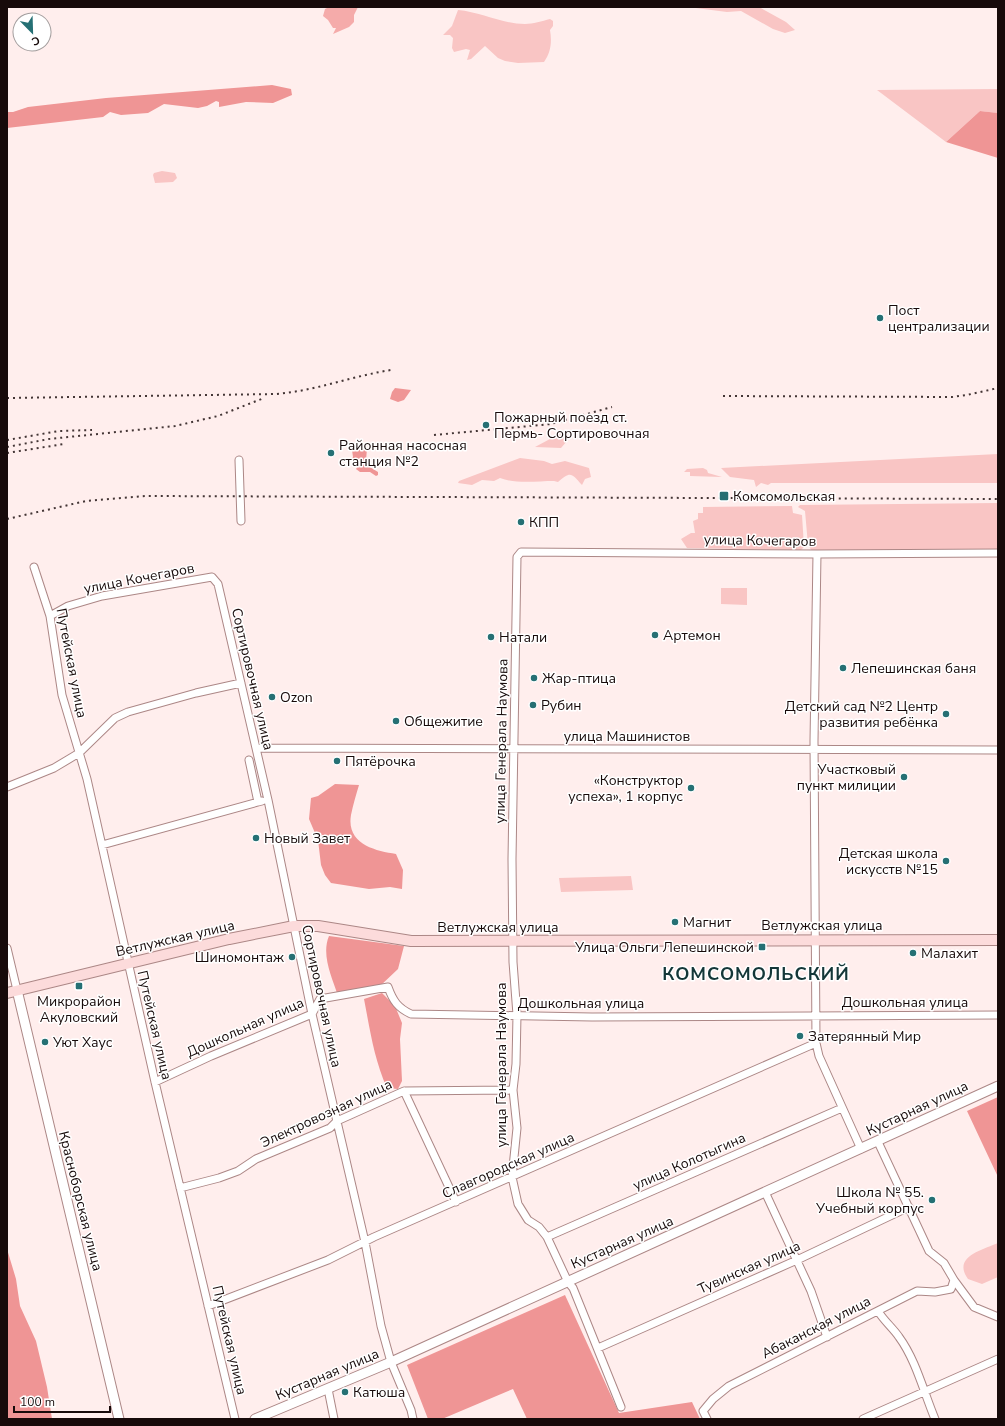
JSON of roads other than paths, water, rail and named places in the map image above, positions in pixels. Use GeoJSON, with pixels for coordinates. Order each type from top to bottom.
{"type":"FeatureCollection","features":[{"type":"Feature","properties":{"kind":"main road","name":"Ветлужская улица"},"geometry":{"type":"LineString","coordinates":[[12,992],[256,933],[294,926],[318,926],[411,941],[815,939],[998,940]]}},
{"type":"Feature","properties":{"kind":"street"},"geometry":{"type":"LineString","coordinates":[[239,460],[241,521]]}},
{"type":"Feature","properties":{"kind":"street","name":"улица Кочегаров"},"geometry":{"type":"LineString","coordinates":[[521,552],[817,554],[998,553]]}},
{"type":"Feature","properties":{"kind":"street","name":"улица Генерала Наумова"},"geometry":{"type":"LineString","coordinates":[[521,552],[517,557],[513,749],[512,941],[517,1016],[516,1064],[513,1090],[517,1128],[512,1178],[518,1204],[528,1220],[539,1227],[547,1237],[568,1282],[573,1288],[621,1407]]}},
{"type":"Feature","properties":{"kind":"street"},"geometry":{"type":"LineString","coordinates":[[817,554],[814,750],[816,1043],[819,1056],[861,1149]]}},
{"type":"Feature","properties":{"kind":"street","name":"Путейская улица"},"geometry":{"type":"LineString","coordinates":[[34,567],[50,616],[62,695],[79,753],[102,845],[155,1082],[235,1419]]}},
{"type":"Feature","properties":{"kind":"street","name":"улица Кочегаров"},"geometry":{"type":"LineString","coordinates":[[50,616],[68,606],[102,596],[212,576]]}},
{"type":"Feature","properties":{"kind":"street","name":"Сортировочная улица"},"geometry":{"type":"LineString","coordinates":[[212,576],[218,584],[268,800],[312,1014],[365,1242],[381,1326],[391,1362],[412,1410],[413,1419]]}},
{"type":"Feature","properties":{"kind":"street"},"geometry":{"type":"LineString","coordinates":[[7,787],[54,768],[79,753],[115,718],[128,712],[196,693],[241,683]]}},
{"type":"Feature","properties":{"kind":"street","name":"улица Машинистов"},"geometry":{"type":"LineString","coordinates":[[256,748],[998,750]]}},
{"type":"Feature","properties":{"kind":"street"},"geometry":{"type":"LineString","coordinates":[[249,760],[258,802]]}},
{"type":"Feature","properties":{"kind":"street"},"geometry":{"type":"LineString","coordinates":[[102,845],[268,800]]}},
{"type":"Feature","properties":{"kind":"street"},"geometry":{"type":"LineString","coordinates":[[7,948],[12,992]]}},
{"type":"Feature","properties":{"kind":"street","name":"Дошкольная улица"},"geometry":{"type":"LineString","coordinates":[[155,1082],[211,1056],[312,1014],[320,999],[388,986],[393,1001],[401,1010],[412,1014],[517,1016],[998,1014]]}},
{"type":"Feature","properties":{"kind":"street","name":"Красноборская улица"},"geometry":{"type":"LineString","coordinates":[[12,992],[118,1419]]}},
{"type":"Feature","properties":{"kind":"street","name":"Славгородская улица"},"geometry":{"type":"LineString","coordinates":[[208,1306],[328,1260],[365,1242],[816,1043]]}},
{"type":"Feature","properties":{"kind":"street","name":"Кустарная улица"},"geometry":{"type":"LineString","coordinates":[[260,1418],[391,1362],[878,1142],[998,1086]]}},
{"type":"Feature","properties":{"kind":"street","name":"Электровозная улица"},"geometry":{"type":"LineString","coordinates":[[180,1188],[219,1178],[238,1171],[256,1159],[330,1128],[337,1121],[404,1091],[513,1090]]}},
{"type":"Feature","properties":{"kind":"street"},"geometry":{"type":"LineString","coordinates":[[404,1091],[456,1202]]}},
{"type":"Feature","properties":{"kind":"street","name":"улица Колотыгина"},"geometry":{"type":"LineString","coordinates":[[547,1237],[842,1108]]}},
{"type":"Feature","properties":{"kind":"street"},"geometry":{"type":"LineString","coordinates":[[878,1142],[928,1251],[944,1263],[954,1280],[974,1307],[998,1317]]}},
{"type":"Feature","properties":{"kind":"street"},"geometry":{"type":"LineString","coordinates":[[765,1192],[811,1291],[827,1337]]}},
{"type":"Feature","properties":{"kind":"street","name":"Тувинская улица"},"geometry":{"type":"LineString","coordinates":[[598,1348],[797,1260],[909,1207]]}},
{"type":"Feature","properties":{"kind":"street","name":"Абаканская улица"},"geometry":{"type":"LineString","coordinates":[[707,1419],[703,1411],[713,1399],[729,1386],[917,1291],[935,1292],[951,1289],[954,1280]]}},
{"type":"Feature","properties":{"kind":"street"},"geometry":{"type":"LineString","coordinates":[[878,1311],[885,1322],[900,1337],[913,1363],[935,1419]]}},
{"type":"Feature","properties":{"kind":"street"},"geometry":{"type":"LineString","coordinates":[[863,1419],[998,1359]]}},
{"type":"Feature","properties":{"kind":"street"},"geometry":{"type":"LineString","coordinates":[[328,1389],[334,1419]]}},
{"type":"Feature","properties":{"kind":"railway"},"geometry":{"type":"LineString","coordinates":[[7,398],[276,394],[305,390],[391,370]]}},
{"type":"Feature","properties":{"kind":"railway"},"geometry":{"type":"LineString","coordinates":[[723,396],[952,397],[998,388]]}},
{"type":"Feature","properties":{"kind":"railway"},"geometry":{"type":"LineString","coordinates":[[7,447],[49,439],[175,426],[218,416],[264,398]]}},
{"type":"Feature","properties":{"kind":"railway"},"geometry":{"type":"LineString","coordinates":[[434,435],[551,424],[612,407]]}},
{"type":"Feature","properties":{"kind":"railway"},"geometry":{"type":"LineString","coordinates":[[7,440],[59,431],[92,430]]}},
{"type":"Feature","properties":{"kind":"railway"},"geometry":{"type":"LineString","coordinates":[[7,453],[64,444]]}},
{"type":"Feature","properties":{"kind":"railway"},"geometry":{"type":"LineString","coordinates":[[7,519],[86,501],[145,496],[998,499]]}},
{"type":"Feature","properties":{"kind":"place","name":"Пост централизации"},"geometry":{"type":"Point","coordinates":[880,318]}},
{"type":"Feature","properties":{"kind":"place","name":"Пожарный поезд ст. Пермь- Сортировочная"},"geometry":{"type":"Point","coordinates":[486,425]}},
{"type":"Feature","properties":{"kind":"place","name":"Районная насосная станция №2"},"geometry":{"type":"Point","coordinates":[331,453]}},
{"type":"Feature","properties":{"kind":"place","name":"Комсомольская"},"geometry":{"type":"Point","coordinates":[724,496]}},
{"type":"Feature","properties":{"kind":"place","name":"КПП"},"geometry":{"type":"Point","coordinates":[521,522]}},
{"type":"Feature","properties":{"kind":"place","name":"Артемон"},"geometry":{"type":"Point","coordinates":[655,635]}},
{"type":"Feature","properties":{"kind":"place","name":"Натали"},"geometry":{"type":"Point","coordinates":[491,637]}},
{"type":"Feature","properties":{"kind":"place","name":"Лепешинская баня"},"geometry":{"type":"Point","coordinates":[843,668]}},
{"type":"Feature","properties":{"kind":"place","name":"Жар-птица"},"geometry":{"type":"Point","coordinates":[534,678]}},
{"type":"Feature","properties":{"kind":"place","name":"Ozon"},"geometry":{"type":"Point","coordinates":[272,697]}},
{"type":"Feature","properties":{"kind":"place","name":"Рубин"},"geometry":{"type":"Point","coordinates":[533,705]}},
{"type":"Feature","properties":{"kind":"place","name":"Детский сад №2 Центр развития ребёнка"},"geometry":{"type":"Point","coordinates":[946,714]}},
{"type":"Feature","properties":{"kind":"place","name":"Общежитие"},"geometry":{"type":"Point","coordinates":[396,721]}},
{"type":"Feature","properties":{"kind":"place","name":"Пятёрочка"},"geometry":{"type":"Point","coordinates":[337,761]}},
{"type":"Feature","properties":{"kind":"place","name":"Участковый пункт милиции"},"geometry":{"type":"Point","coordinates":[904,777]}},
{"type":"Feature","properties":{"kind":"place","name":"«Конструктор успеха», 1 корпус"},"geometry":{"type":"Point","coordinates":[691,788]}},
{"type":"Feature","properties":{"kind":"place","name":"Новый Завет"},"geometry":{"type":"Point","coordinates":[256,838]}},
{"type":"Feature","properties":{"kind":"place","name":"Детская школа искусств №15"},"geometry":{"type":"Point","coordinates":[946,861]}},
{"type":"Feature","properties":{"kind":"place","name":"Магнит"},"geometry":{"type":"Point","coordinates":[675,922]}},
{"type":"Feature","properties":{"kind":"place","name":"Улица Ольги Лепешинской"},"geometry":{"type":"Point","coordinates":[762,947]}},
{"type":"Feature","properties":{"kind":"place","name":"Малахит"},"geometry":{"type":"Point","coordinates":[913,953]}},
{"type":"Feature","properties":{"kind":"place","name":"Шиномонтаж"},"geometry":{"type":"Point","coordinates":[292,957]}},
{"type":"Feature","properties":{"kind":"place","name":"Микрорайон Акуловский"},"geometry":{"type":"Point","coordinates":[79,986]}},
{"type":"Feature","properties":{"kind":"place","name":"Затерянный Мир"},"geometry":{"type":"Point","coordinates":[800,1036]}},
{"type":"Feature","properties":{"kind":"place","name":"Уют Хаус"},"geometry":{"type":"Point","coordinates":[45,1042]}},
{"type":"Feature","properties":{"kind":"place","name":"Школа № 55. Учебный корпус"},"geometry":{"type":"Point","coordinates":[932,1200]}},
{"type":"Feature","properties":{"kind":"place","name":"Катюша"},"geometry":{"type":"Point","coordinates":[345,1392]}},
{"type":"Feature","properties":{"kind":"district","name":"КОМСОМОЛЬСКИЙ"},"geometry":{"type":"Point","coordinates":[756,974]}}]}
